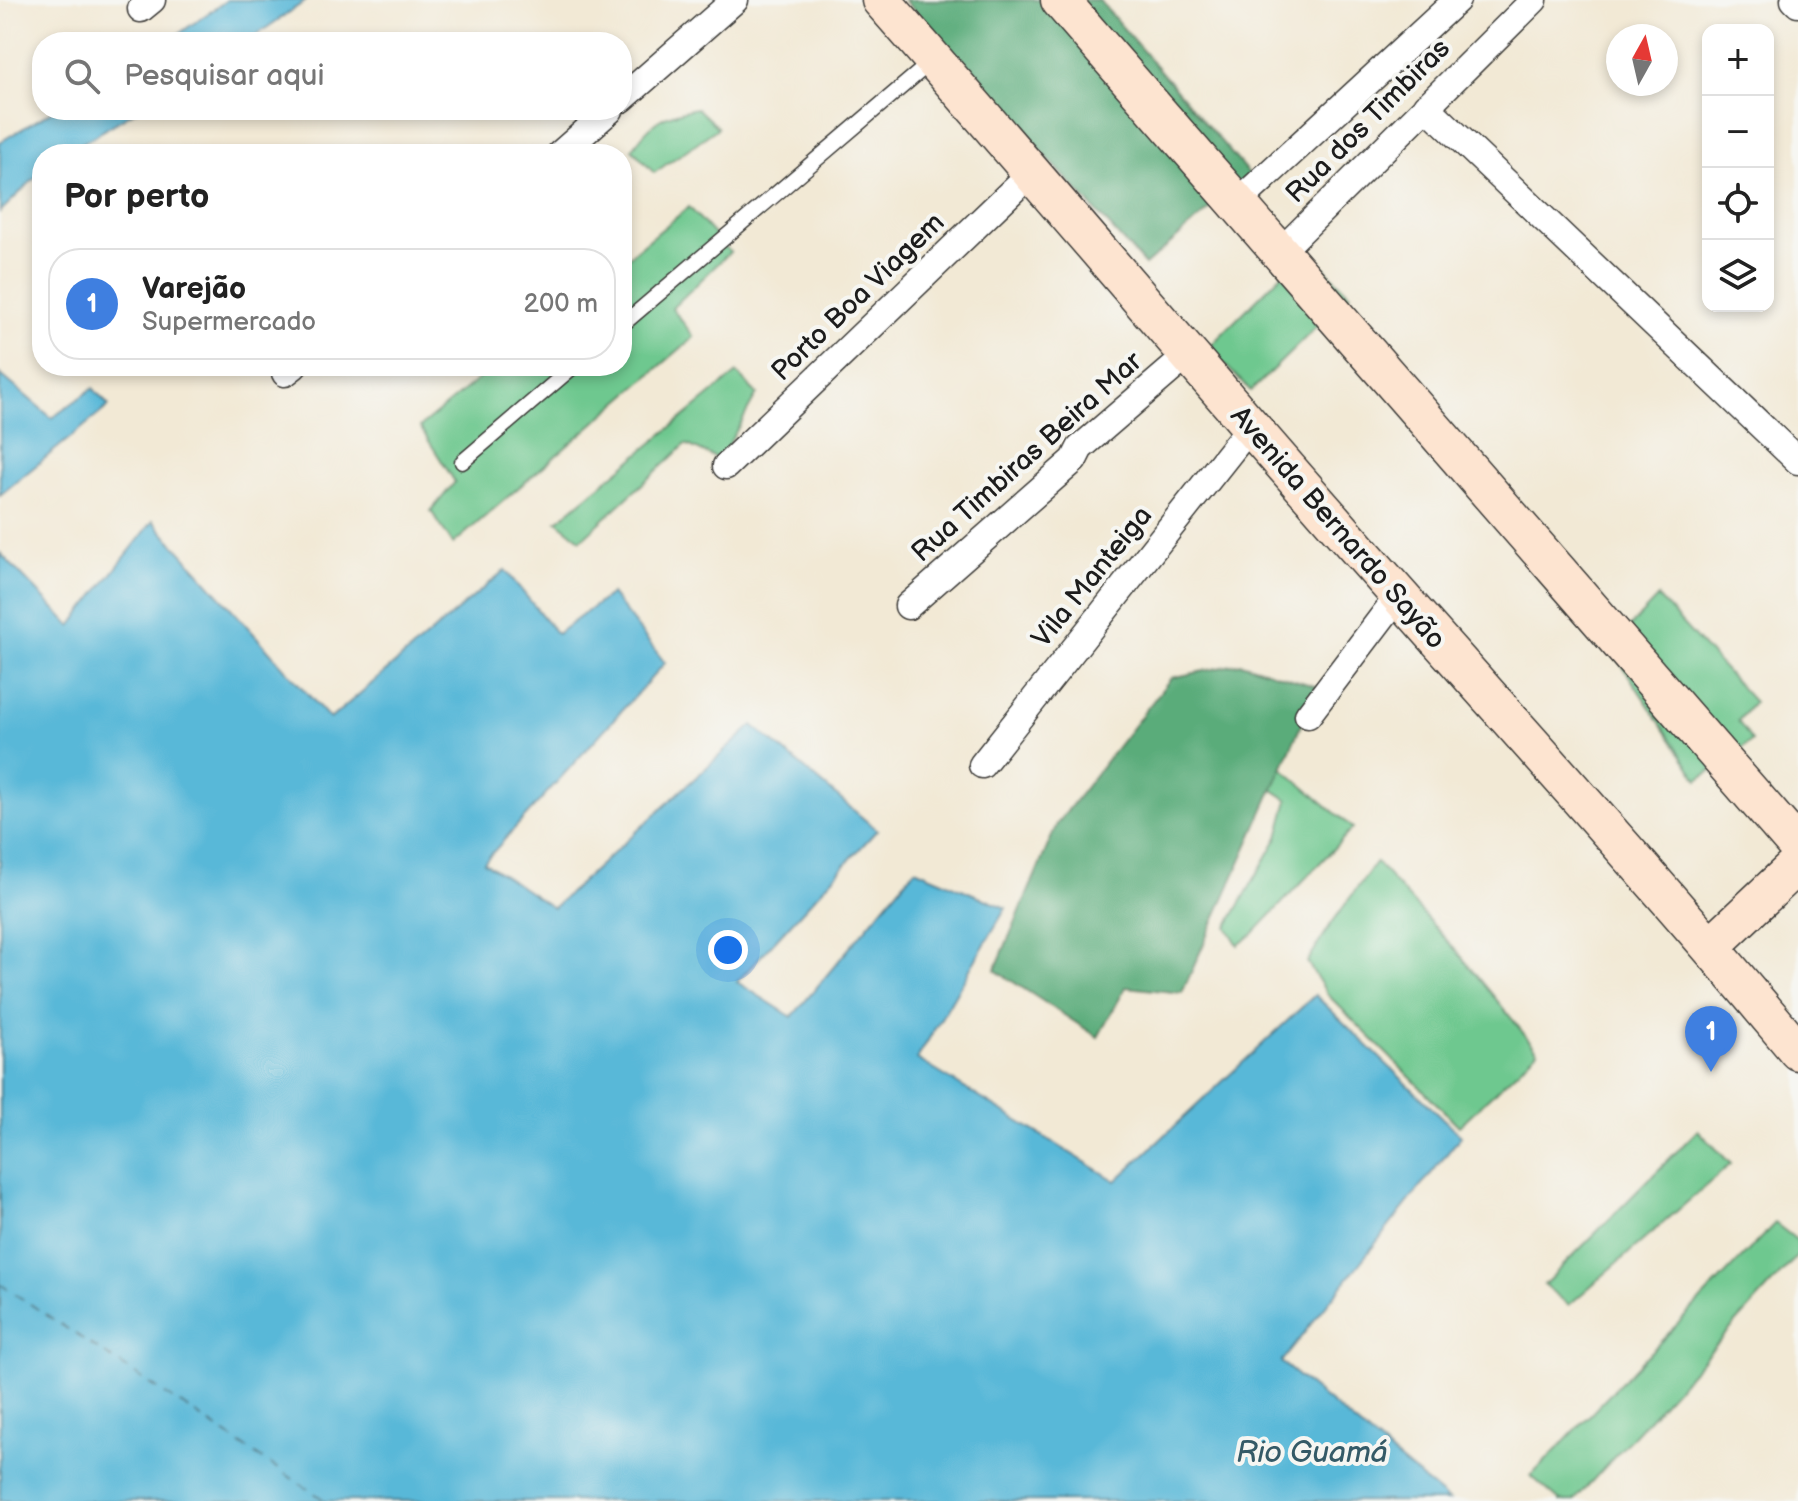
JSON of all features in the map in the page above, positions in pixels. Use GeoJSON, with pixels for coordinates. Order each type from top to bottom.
{"type":"FeatureCollection","features":[{"type":"Feature","properties":{"kind":"street"},"geometry":{"type":"LineString","coordinates":[[632,90],[735,0]]}},
{"type":"Feature","properties":{"kind":"street","name":"Avenida Bernardo Sayão"},"geometry":{"type":"LineString","coordinates":[[881,0],[1140,296],[1250,427],[1711,946],[1798,1051]]}},
{"type":"Feature","properties":{"kind":"street"},"geometry":{"type":"LineString","coordinates":[[1060,0],[1798,847]]}},
{"type":"Feature","properties":{"kind":"street","name":"Rua dos Timbiras"},"geometry":{"type":"LineString","coordinates":[[1237,203],[1457,0]]}},
{"type":"Feature","properties":{"kind":"street","name":"Rua dos Timbiras"},"geometry":{"type":"LineString","coordinates":[[1279,253],[1534,0]]}},
{"type":"Feature","properties":{"kind":"street"},"geometry":{"type":"LineString","coordinates":[[1426,106],[1798,461]]}},
{"type":"Feature","properties":{"kind":"street"},"geometry":{"type":"LineString","coordinates":[[571,144],[599,120]]}},
{"type":"Feature","properties":{"kind":"street","name":"Porto Boa Viagem"},"geometry":{"type":"LineString","coordinates":[[726,466],[1032,172]]}},
{"type":"Feature","properties":{"kind":"street","name":"Rua Timbiras Beira Mar"},"geometry":{"type":"LineString","coordinates":[[908,606],[1074,460],[1080,448],[1188,355]]}},
{"type":"Feature","properties":{"kind":"street","name":"Vila Manteiga"},"geometry":{"type":"LineString","coordinates":[[982,765],[1250,427]]}},
{"type":"Feature","properties":{"kind":"street"},"geometry":{"type":"LineString","coordinates":[[1308,715],[1399,595]]}},
{"type":"Feature","properties":{"kind":"street"},"geometry":{"type":"LineString","coordinates":[[1711,946],[1798,864]]}},
{"type":"Feature","properties":{"kind":"lane"},"geometry":{"type":"LineString","coordinates":[[632,317],[934,60]]}},
{"type":"Feature","properties":{"kind":"lane"},"geometry":{"type":"LineString","coordinates":[[462,462],[562,376]]}},
{"type":"Feature","properties":{"kind":"green space"},"geometry":{"type":"Polygon","coordinates":[[[904,0],[1099,0],[1250,175],[1145,265],[904,0]]]}},
{"type":"Feature","properties":{"kind":"green space"},"geometry":{"type":"Polygon","coordinates":[[[697,108],[718,128],[654,173],[632,149],[659,120],[697,108]]]}},
{"type":"Feature","properties":{"kind":"green space"},"geometry":{"type":"Polygon","coordinates":[[[689,207],[730,252],[672,308],[694,337],[453,544],[431,511],[455,482],[420,427],[482,376],[632,376],[632,254],[689,207]]]}},
{"type":"Feature","properties":{"kind":"green space"},"geometry":{"type":"Polygon","coordinates":[[[1306,250],[1350,294],[1251,391],[1208,348],[1306,250]]]}},
{"type":"Feature","properties":{"kind":"green space"},"geometry":{"type":"Polygon","coordinates":[[[737,373],[757,394],[720,460],[686,444],[581,540],[557,521],[737,373]]]}},
{"type":"Feature","properties":{"kind":"green space"},"geometry":{"type":"Polygon","coordinates":[[[1658,597],[1754,702],[1738,721],[1752,741],[1698,780],[1610,647],[1658,597]]]}},
{"type":"Feature","properties":{"kind":"green space"},"geometry":{"type":"Polygon","coordinates":[[[1241,663],[1318,687],[1182,993],[1126,987],[1098,1037],[995,970],[1057,824],[1171,678],[1241,663]]]}},
{"type":"Feature","properties":{"kind":"green space"},"geometry":{"type":"Polygon","coordinates":[[[1282,768],[1353,828],[1252,935],[1238,945],[1227,927],[1278,837],[1288,800],[1270,788],[1282,768]]]}},
{"type":"Feature","properties":{"kind":"green space"},"geometry":{"type":"Polygon","coordinates":[[[1376,862],[1461,956],[1538,1051],[1459,1126],[1328,995],[1307,962],[1376,862]]]}},
{"type":"Feature","properties":{"kind":"green space"},"geometry":{"type":"Polygon","coordinates":[[[1698,1130],[1731,1164],[1569,1305],[1544,1285],[1698,1130]]]}},
{"type":"Feature","properties":{"kind":"green space"},"geometry":{"type":"Polygon","coordinates":[[[1775,1223],[1798,1241],[1798,1255],[1574,1501],[1560,1501],[1531,1476],[1775,1223]]]}},
{"type":"Feature","properties":{"kind":"water"},"geometry":{"type":"Polygon","coordinates":[[[227,0],[307,0],[261,32],[181,32],[227,0]]]}},
{"type":"Feature","properties":{"kind":"water"},"geometry":{"type":"Polygon","coordinates":[[[37,120],[120,120],[81,144],[32,144],[32,181],[0,212],[0,142],[37,120]]]}},
{"type":"Feature","properties":{"kind":"water"},"geometry":{"type":"Polygon","coordinates":[[[0,374],[52,418],[93,388],[109,406],[0,495],[0,374]]]}},
{"type":"Feature","properties":{"kind":"water","name":"Rio Guamá"},"geometry":{"type":"Polygon","coordinates":[[[153,521],[330,719],[505,570],[557,634],[611,594],[665,663],[484,862],[553,908],[753,725],[877,830],[737,982],[792,1017],[915,869],[1006,908],[917,1059],[1116,1181],[1315,995],[1461,1136],[1281,1362],[1449,1501],[0,1501],[0,553],[71,626],[153,521]]]}},
{"type":"Feature","properties":{"kind":"ferry route"},"geometry":{"type":"LineString","coordinates":[[0,1284],[326,1501]]}},
{"type":"Feature","properties":{"kind":"place","name":"Varejão"},"geometry":{"type":"Point","coordinates":[1711,1072]}}]}
